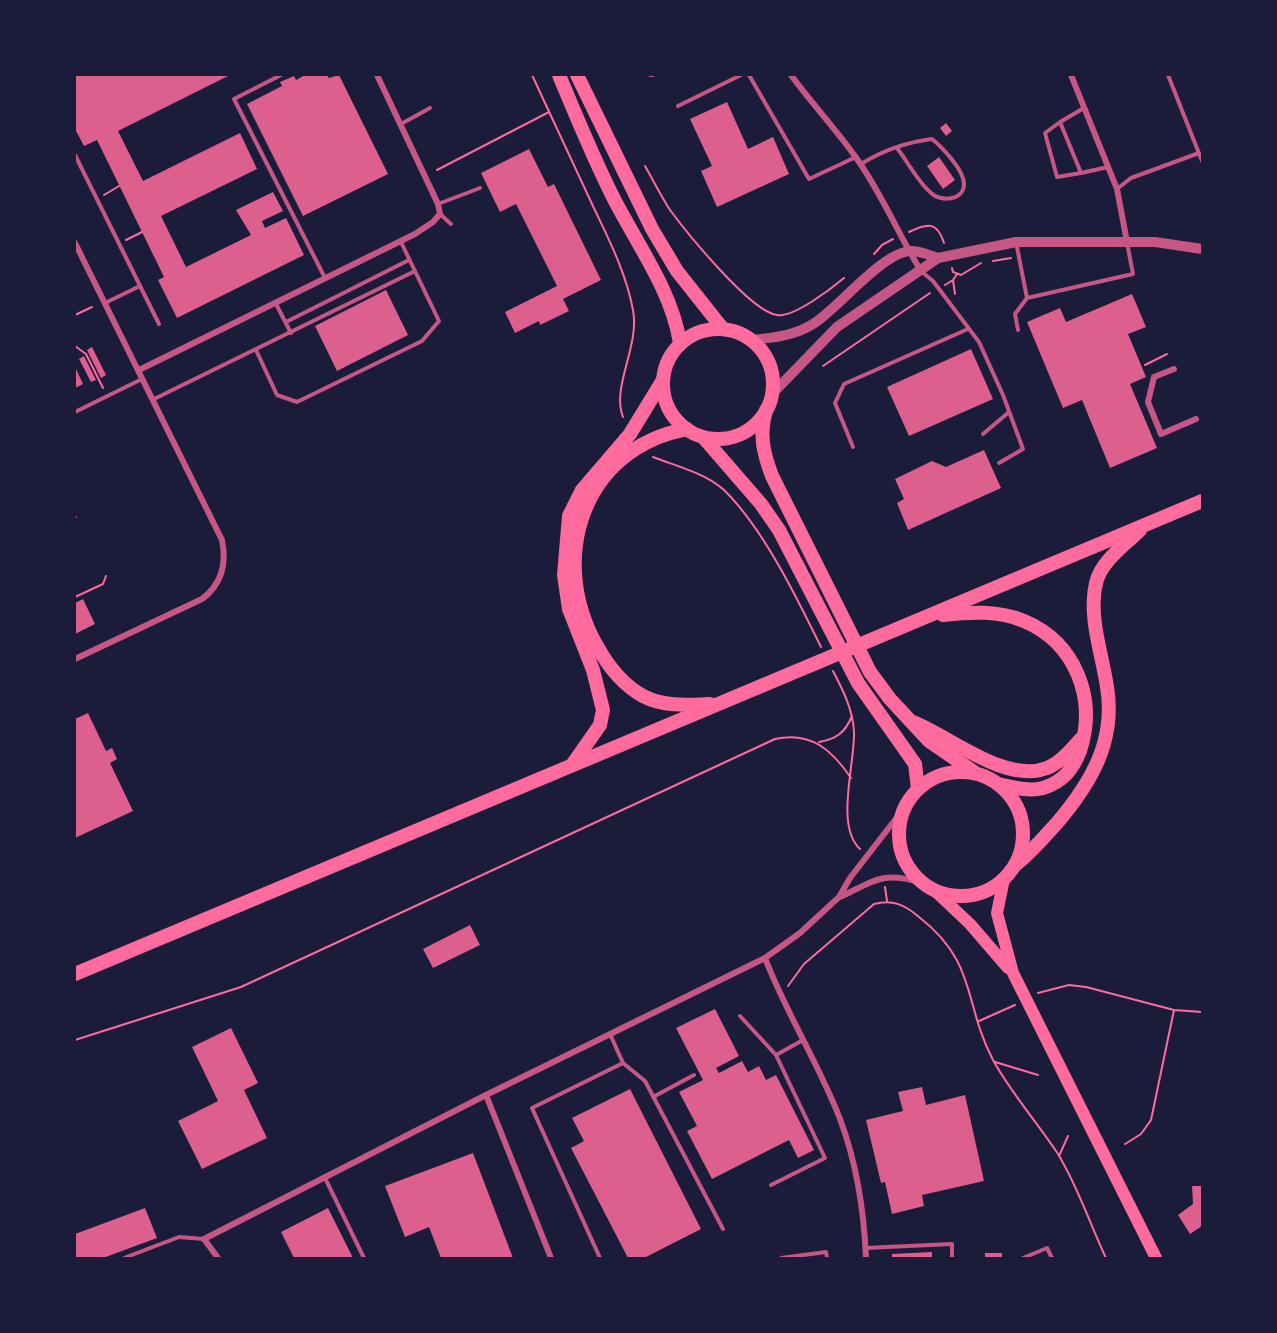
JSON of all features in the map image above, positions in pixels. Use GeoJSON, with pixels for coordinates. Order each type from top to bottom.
{"type":"FeatureCollection","features":[{"type":"Feature","properties":{"kind":"main road"},"geometry":{"type":"LineString","coordinates":[[559,75],[614,199],[665,294],[677,322],[680,344]]}},
{"type":"Feature","properties":{"kind":"main road"},"geometry":{"type":"LineString","coordinates":[[577,75],[652,229],[677,271],[723,329]]}},
{"type":"Feature","properties":{"kind":"main road"},"geometry":{"type":"LineString","coordinates":[[570,766],[600,725],[603,710],[593,670],[569,609],[564,575],[565,543],[570,516],[582,490],[630,434],[663,380],[666,366],[680,344],[693,335],[707,330],[723,329],[737,332],[762,350],[769,364],[772,394],[761,429],[772,476],[870,672],[890,699],[929,741],[977,774],[998,784],[1022,789],[1042,789],[1060,781],[1074,768],[1086,734],[1087,714],[1083,683],[1068,655],[1027,622],[1000,614],[971,612],[929,616]]}},
{"type":"Feature","properties":{"kind":"main road"},"geometry":{"type":"LineString","coordinates":[[663,380],[669,408],[687,429],[703,437],[761,504],[779,530],[858,683],[915,764],[918,789]]}},
{"type":"Feature","properties":{"kind":"main road"},"geometry":{"type":"LineString","coordinates":[[703,437],[732,437],[746,431],[766,410]]}},
{"type":"Feature","properties":{"kind":"main road"},"geometry":{"type":"LineString","coordinates":[[687,429],[663,434],[639,446],[621,459],[605,476],[590,497],[579,522],[574,575],[586,627],[604,658],[629,686],[657,702],[681,705],[722,704]]}},
{"type":"Feature","properties":{"kind":"main road"},"geometry":{"type":"LineString","coordinates":[[75,974],[1202,501]]}},
{"type":"Feature","properties":{"kind":"main road"},"geometry":{"type":"LineString","coordinates":[[929,887],[946,895],[971,896],[983,892],[1004,879],[1071,806],[1100,761],[1106,742],[1109,706],[1095,625],[1096,580],[1112,557],[1146,525]]}},
{"type":"Feature","properties":{"kind":"main road"},"geometry":{"type":"LineString","coordinates":[[913,722],[934,731],[987,761],[1015,771],[1032,772],[1049,768],[1062,759],[1086,734]]}},
{"type":"Feature","properties":{"kind":"main road"},"geometry":{"type":"LineString","coordinates":[[977,774],[951,772],[933,778],[918,789],[905,807],[900,820],[900,848],[909,867],[970,924],[1013,973]]}},
{"type":"Feature","properties":{"kind":"main road"},"geometry":{"type":"LineString","coordinates":[[998,784],[1015,803],[1023,828],[1020,854],[1015,865]]}},
{"type":"Feature","properties":{"kind":"main road"},"geometry":{"type":"LineString","coordinates":[[1004,879],[997,913],[1013,973],[1156,1258]]}},
{"type":"Feature","properties":{"kind":"street"},"geometry":{"type":"LineString","coordinates":[[139,370],[400,241],[433,222],[440,214],[438,204],[377,75]]}},
{"type":"Feature","properties":{"kind":"street"},"geometry":{"type":"LineString","coordinates":[[791,75],[856,157],[889,209],[908,251],[921,271]]}},
{"type":"Feature","properties":{"kind":"street"},"geometry":{"type":"LineString","coordinates":[[1071,75],[1117,189],[1127,242]]}},
{"type":"Feature","properties":{"kind":"street"},"geometry":{"type":"LineString","coordinates":[[751,340],[788,335],[814,324],[881,266],[908,251],[938,258],[1016,242],[1127,242],[1202,249]]}},
{"type":"Feature","properties":{"kind":"street"},"geometry":{"type":"LineString","coordinates":[[75,243],[222,540],[224,566],[214,590],[202,599],[75,659]]}},
{"type":"Feature","properties":{"kind":"street"},"geometry":{"type":"LineString","coordinates":[[772,394],[837,327],[938,258]]}},
{"type":"Feature","properties":{"kind":"street"},"geometry":{"type":"LineString","coordinates":[[1174,369],[1154,377],[1148,402],[1161,434],[1196,419]]}},
{"type":"Feature","properties":{"kind":"street"},"geometry":{"type":"LineString","coordinates":[[218,1258],[204,1239],[486,1095],[765,958],[800,933],[839,897],[850,878],[905,807]]}},
{"type":"Feature","properties":{"kind":"street"},"geometry":{"type":"LineString","coordinates":[[839,897],[883,878],[901,877],[929,887]]}},
{"type":"Feature","properties":{"kind":"street"},"geometry":{"type":"LineString","coordinates":[[765,958],[839,1117],[851,1152],[862,1210],[866,1258]]}},
{"type":"Feature","properties":{"kind":"street"},"geometry":{"type":"LineString","coordinates":[[486,1095],[551,1258]]}},
{"type":"Feature","properties":{"kind":"lane"},"geometry":{"type":"LineString","coordinates":[[281,75],[234,99],[325,278]]}},
{"type":"Feature","properties":{"kind":"lane"},"geometry":{"type":"LineString","coordinates":[[678,106],[741,75]]}},
{"type":"Feature","properties":{"kind":"lane"},"geometry":{"type":"LineString","coordinates":[[748,75],[809,179],[856,157]]}},
{"type":"Feature","properties":{"kind":"lane"},"geometry":{"type":"LineString","coordinates":[[1168,75],[1202,161]]}},
{"type":"Feature","properties":{"kind":"lane"},"geometry":{"type":"LineString","coordinates":[[401,124],[430,108]]}},
{"type":"Feature","properties":{"kind":"lane"},"geometry":{"type":"LineString","coordinates":[[1084,108],[1045,133],[1057,177],[1108,167]]}},
{"type":"Feature","properties":{"kind":"lane"},"geometry":{"type":"LineString","coordinates":[[1060,122],[1081,173]]}},
{"type":"Feature","properties":{"kind":"lane"},"geometry":{"type":"LineString","coordinates":[[861,165],[875,155],[897,148],[932,139],[958,170],[964,183],[963,190],[957,196],[947,200],[931,194],[897,148]]}},
{"type":"Feature","properties":{"kind":"lane"},"geometry":{"type":"LineString","coordinates":[[1117,189],[1131,178],[1199,153]]}},
{"type":"Feature","properties":{"kind":"lane"},"geometry":{"type":"LineString","coordinates":[[75,154],[159,324]]}},
{"type":"Feature","properties":{"kind":"lane"},"geometry":{"type":"LineString","coordinates":[[438,204],[480,188]]}},
{"type":"Feature","properties":{"kind":"lane"},"geometry":{"type":"LineString","coordinates":[[440,214],[452,224]]}},
{"type":"Feature","properties":{"kind":"lane"},"geometry":{"type":"LineString","coordinates":[[256,350],[277,395],[297,402],[422,341],[439,321],[400,241]]}},
{"type":"Feature","properties":{"kind":"lane"},"geometry":{"type":"LineString","coordinates":[[1016,242],[1027,298]]}},
{"type":"Feature","properties":{"kind":"lane"},"geometry":{"type":"LineString","coordinates":[[1018,330],[1015,314],[1027,298],[1133,274],[1127,242]]}},
{"type":"Feature","properties":{"kind":"lane"},"geometry":{"type":"LineString","coordinates":[[286,322],[409,260]]}},
{"type":"Feature","properties":{"kind":"lane"},"geometry":{"type":"LineString","coordinates":[[152,400],[415,271]]}},
{"type":"Feature","properties":{"kind":"lane"},"geometry":{"type":"LineString","coordinates":[[921,271],[979,342],[1009,412],[1023,449],[999,463]]}},
{"type":"Feature","properties":{"kind":"lane"},"geometry":{"type":"LineString","coordinates":[[105,303],[140,286]]}},
{"type":"Feature","properties":{"kind":"lane"},"geometry":{"type":"LineString","coordinates":[[275,302],[291,333]]}},
{"type":"Feature","properties":{"kind":"lane"},"geometry":{"type":"LineString","coordinates":[[853,447],[835,403],[844,384],[968,330]]}},
{"type":"Feature","properties":{"kind":"lane"},"geometry":{"type":"LineString","coordinates":[[75,412],[142,378]]}},
{"type":"Feature","properties":{"kind":"lane"},"geometry":{"type":"LineString","coordinates":[[982,434],[1009,412]]}},
{"type":"Feature","properties":{"kind":"lane"},"geometry":{"type":"LineString","coordinates":[[740,1016],[776,1055],[825,1158],[771,1185]]}},
{"type":"Feature","properties":{"kind":"lane"},"geometry":{"type":"LineString","coordinates":[[610,1034],[623,1063],[645,1081],[723,1229]]}},
{"type":"Feature","properties":{"kind":"lane"},"geometry":{"type":"LineString","coordinates":[[776,1055],[803,1040]]}},
{"type":"Feature","properties":{"kind":"lane"},"geometry":{"type":"LineString","coordinates":[[600,1258],[532,1108],[623,1063]]}},
{"type":"Feature","properties":{"kind":"lane"},"geometry":{"type":"LineString","coordinates":[[653,1096],[694,1075]]}},
{"type":"Feature","properties":{"kind":"lane"},"geometry":{"type":"LineString","coordinates":[[325,1177],[364,1258]]}},
{"type":"Feature","properties":{"kind":"lane"},"geometry":{"type":"LineString","coordinates":[[124,1258],[179,1237],[204,1239]]}},
{"type":"Feature","properties":{"kind":"lane"},"geometry":{"type":"LineString","coordinates":[[866,1248],[952,1244],[952,1258]]}},
{"type":"Feature","properties":{"kind":"lane"},"geometry":{"type":"LineString","coordinates":[[1023,1258],[1047,1248],[1052,1258]]}},
{"type":"Feature","properties":{"kind":"lane"},"geometry":{"type":"LineString","coordinates":[[781,1258],[826,1252],[827,1258]]}},
{"type":"Feature","properties":{"kind":"path"},"geometry":{"type":"LineString","coordinates":[[437,170],[549,112]]}},
{"type":"Feature","properties":{"kind":"path"},"geometry":{"type":"LineString","coordinates":[[645,166],[670,210],[747,299],[766,311],[776,315],[786,315],[827,292],[852,273]]}},
{"type":"Feature","properties":{"kind":"path"},"geometry":{"type":"LineString","coordinates":[[104,195],[120,186]]}},
{"type":"Feature","properties":{"kind":"path"},"geometry":{"type":"LineString","coordinates":[[917,228],[932,224],[939,229],[943,240]]}},
{"type":"Feature","properties":{"kind":"path"},"geometry":{"type":"LineString","coordinates":[[126,240],[142,232]]}},
{"type":"Feature","properties":{"kind":"path"},"geometry":{"type":"LineString","coordinates":[[871,257],[886,243]]}},
{"type":"Feature","properties":{"kind":"path"},"geometry":{"type":"LineString","coordinates":[[953,272],[962,275],[980,263],[1019,256]]}},
{"type":"Feature","properties":{"kind":"path"},"geometry":{"type":"LineString","coordinates":[[823,366],[953,280],[957,274]]}},
{"type":"Feature","properties":{"kind":"path"},"geometry":{"type":"LineString","coordinates":[[953,280],[956,299]]}},
{"type":"Feature","properties":{"kind":"path"},"geometry":{"type":"LineString","coordinates":[[75,315],[92,307]]}},
{"type":"Feature","properties":{"kind":"path"},"geometry":{"type":"LineString","coordinates":[[75,346],[86,354],[106,396]]}},
{"type":"Feature","properties":{"kind":"path"},"geometry":{"type":"LineString","coordinates":[[1145,365],[1167,354]]}},
{"type":"Feature","properties":{"kind":"path"},"geometry":{"type":"LineString","coordinates":[[75,597],[103,584],[106,576]]}},
{"type":"Feature","properties":{"kind":"path"},"geometry":{"type":"LineString","coordinates":[[818,742],[839,735],[847,728],[852,716]]}},
{"type":"Feature","properties":{"kind":"path"},"geometry":{"type":"LineString","coordinates":[[75,1040],[241,987],[775,739],[799,737],[818,742],[842,764],[851,778],[848,830],[858,848],[870,855]]}},
{"type":"Feature","properties":{"kind":"path"},"geometry":{"type":"LineString","coordinates":[[883,878],[887,901]]}},
{"type":"Feature","properties":{"kind":"path"},"geometry":{"type":"LineString","coordinates":[[790,985],[804,964],[874,904],[887,901],[909,909],[944,938],[960,965],[994,1062],[1059,1156],[1106,1258]]}},
{"type":"Feature","properties":{"kind":"path"},"geometry":{"type":"LineString","coordinates":[[1038,993],[1069,985],[1086,987],[1174,1010],[1202,1012]]}},
{"type":"Feature","properties":{"kind":"path"},"geometry":{"type":"LineString","coordinates":[[979,1021],[1016,1004]]}},
{"type":"Feature","properties":{"kind":"path"},"geometry":{"type":"LineString","coordinates":[[1125,1144],[1141,1134],[1151,1120],[1174,1010]]}},
{"type":"Feature","properties":{"kind":"path"},"geometry":{"type":"LineString","coordinates":[[994,1062],[1038,1075]]}},
{"type":"Feature","properties":{"kind":"path"},"geometry":{"type":"LineString","coordinates":[[1059,1156],[1068,1136]]}},
{"type":"Feature","properties":{"kind":"building"},"geometry":{"type":"Polygon","coordinates":[[[75,75],[230,75],[118,131],[143,181],[240,133],[257,169],[161,216],[186,267],[251,235],[236,210],[273,192],[283,211],[262,221],[265,228],[286,218],[304,255],[177,318],[158,280],[164,277],[97,140],[84,146],[75,129],[75,75]]]}},
{"type":"Feature","properties":{"kind":"building"},"geometry":{"type":"Polygon","coordinates":[[[305,75],[327,75],[329,78],[339,75],[388,174],[303,216],[247,104],[282,86],[280,82],[294,76],[296,80],[305,75]]]}},
{"type":"Feature","properties":{"kind":"building"},"geometry":{"type":"Polygon","coordinates":[[[727,102],[748,149],[773,137],[789,174],[717,207],[701,171],[712,166],[690,119],[727,102]]]}},
{"type":"Feature","properties":{"kind":"building"},"geometry":{"type":"Polygon","coordinates":[[[946,123],[952,131],[946,136],[940,128],[946,123]]]}},
{"type":"Feature","properties":{"kind":"building"},"geometry":{"type":"Polygon","coordinates":[[[529,149],[548,187],[554,184],[601,280],[563,299],[569,311],[540,325],[539,321],[515,333],[505,312],[557,286],[516,204],[500,212],[481,173],[529,149]]]}},
{"type":"Feature","properties":{"kind":"building"},"geometry":{"type":"Polygon","coordinates":[[[939,157],[955,180],[943,189],[927,166],[939,157]]]}},
{"type":"Feature","properties":{"kind":"building"},"geometry":{"type":"Polygon","coordinates":[[[386,290],[408,335],[337,371],[315,326],[386,290]]]}},
{"type":"Feature","properties":{"kind":"building"},"geometry":{"type":"Polygon","coordinates":[[[1132,294],[1146,327],[1128,334],[1146,377],[1130,384],[1157,448],[1110,468],[1082,400],[1063,408],[1027,322],[1060,308],[1066,322],[1132,294]]]}},
{"type":"Feature","properties":{"kind":"building"},"geometry":{"type":"Polygon","coordinates":[[[92,347],[106,375],[101,378],[87,350],[92,347]]]}},
{"type":"Feature","properties":{"kind":"building"},"geometry":{"type":"Polygon","coordinates":[[[971,349],[993,399],[909,436],[887,387],[971,349]]]}},
{"type":"Feature","properties":{"kind":"building"},"geometry":{"type":"Polygon","coordinates":[[[84,356],[96,380],[91,382],[79,359],[84,356]]]}},
{"type":"Feature","properties":{"kind":"building"},"geometry":{"type":"Polygon","coordinates":[[[75,367],[83,384],[75,388],[75,367]]]}},
{"type":"Feature","properties":{"kind":"building"},"geometry":{"type":"Polygon","coordinates":[[[984,450],[1001,488],[908,530],[897,503],[904,499],[895,479],[932,461],[946,467],[984,450]]]}},
{"type":"Feature","properties":{"kind":"building"},"geometry":{"type":"Polygon","coordinates":[[[83,599],[95,624],[75,634],[75,603],[83,599]]]}},
{"type":"Feature","properties":{"kind":"building"},"geometry":{"type":"Polygon","coordinates":[[[88,713],[106,751],[112,748],[117,759],[110,763],[133,811],[75,838],[75,719],[88,713]]]}},
{"type":"Feature","properties":{"kind":"building"},"geometry":{"type":"Polygon","coordinates":[[[470,925],[480,945],[433,968],[423,949],[470,925]]]}},
{"type":"Feature","properties":{"kind":"building"},"geometry":{"type":"Polygon","coordinates":[[[715,1009],[739,1056],[716,1068],[719,1073],[742,1061],[748,1072],[759,1066],[766,1080],[776,1075],[814,1150],[798,1158],[789,1140],[712,1179],[687,1131],[697,1126],[679,1092],[703,1080],[676,1028],[715,1009]]]}},
{"type":"Feature","properties":{"kind":"building"},"geometry":{"type":"Polygon","coordinates":[[[231,1028],[258,1083],[244,1090],[267,1138],[202,1169],[178,1121],[218,1101],[192,1047],[231,1028]]]}},
{"type":"Feature","properties":{"kind":"building"},"geometry":{"type":"Polygon","coordinates":[[[922,1087],[926,1105],[965,1095],[984,1181],[922,1195],[924,1206],[892,1214],[885,1182],[881,1183],[866,1120],[903,1111],[898,1092],[922,1087]]]}},
{"type":"Feature","properties":{"kind":"building"},"geometry":{"type":"Polygon","coordinates":[[[630,1089],[701,1229],[644,1258],[628,1258],[571,1148],[584,1141],[572,1118],[630,1089]]]}},
{"type":"Feature","properties":{"kind":"building"},"geometry":{"type":"Polygon","coordinates":[[[473,1153],[513,1258],[441,1258],[429,1227],[405,1237],[385,1186],[473,1153]]]}},
{"type":"Feature","properties":{"kind":"building"},"geometry":{"type":"Polygon","coordinates":[[[1192,1186],[1202,1186],[1202,1226],[1190,1234],[1178,1215],[1193,1204],[1192,1186]]]}},
{"type":"Feature","properties":{"kind":"building"},"geometry":{"type":"Polygon","coordinates":[[[145,1208],[157,1238],[103,1258],[75,1258],[75,1234],[145,1208]]]}},
{"type":"Feature","properties":{"kind":"building"},"geometry":{"type":"Polygon","coordinates":[[[328,1208],[353,1258],[294,1258],[281,1232],[328,1208]]]}},
{"type":"Feature","properties":{"kind":"building"},"geometry":{"type":"Polygon","coordinates":[[[932,1252],[932,1258],[892,1258],[892,1254],[932,1252]]]}},
{"type":"Feature","properties":{"kind":"building"},"geometry":{"type":"Polygon","coordinates":[[[985,1253],[1002,1253],[1002,1258],[985,1258],[985,1253]]]}}]}
